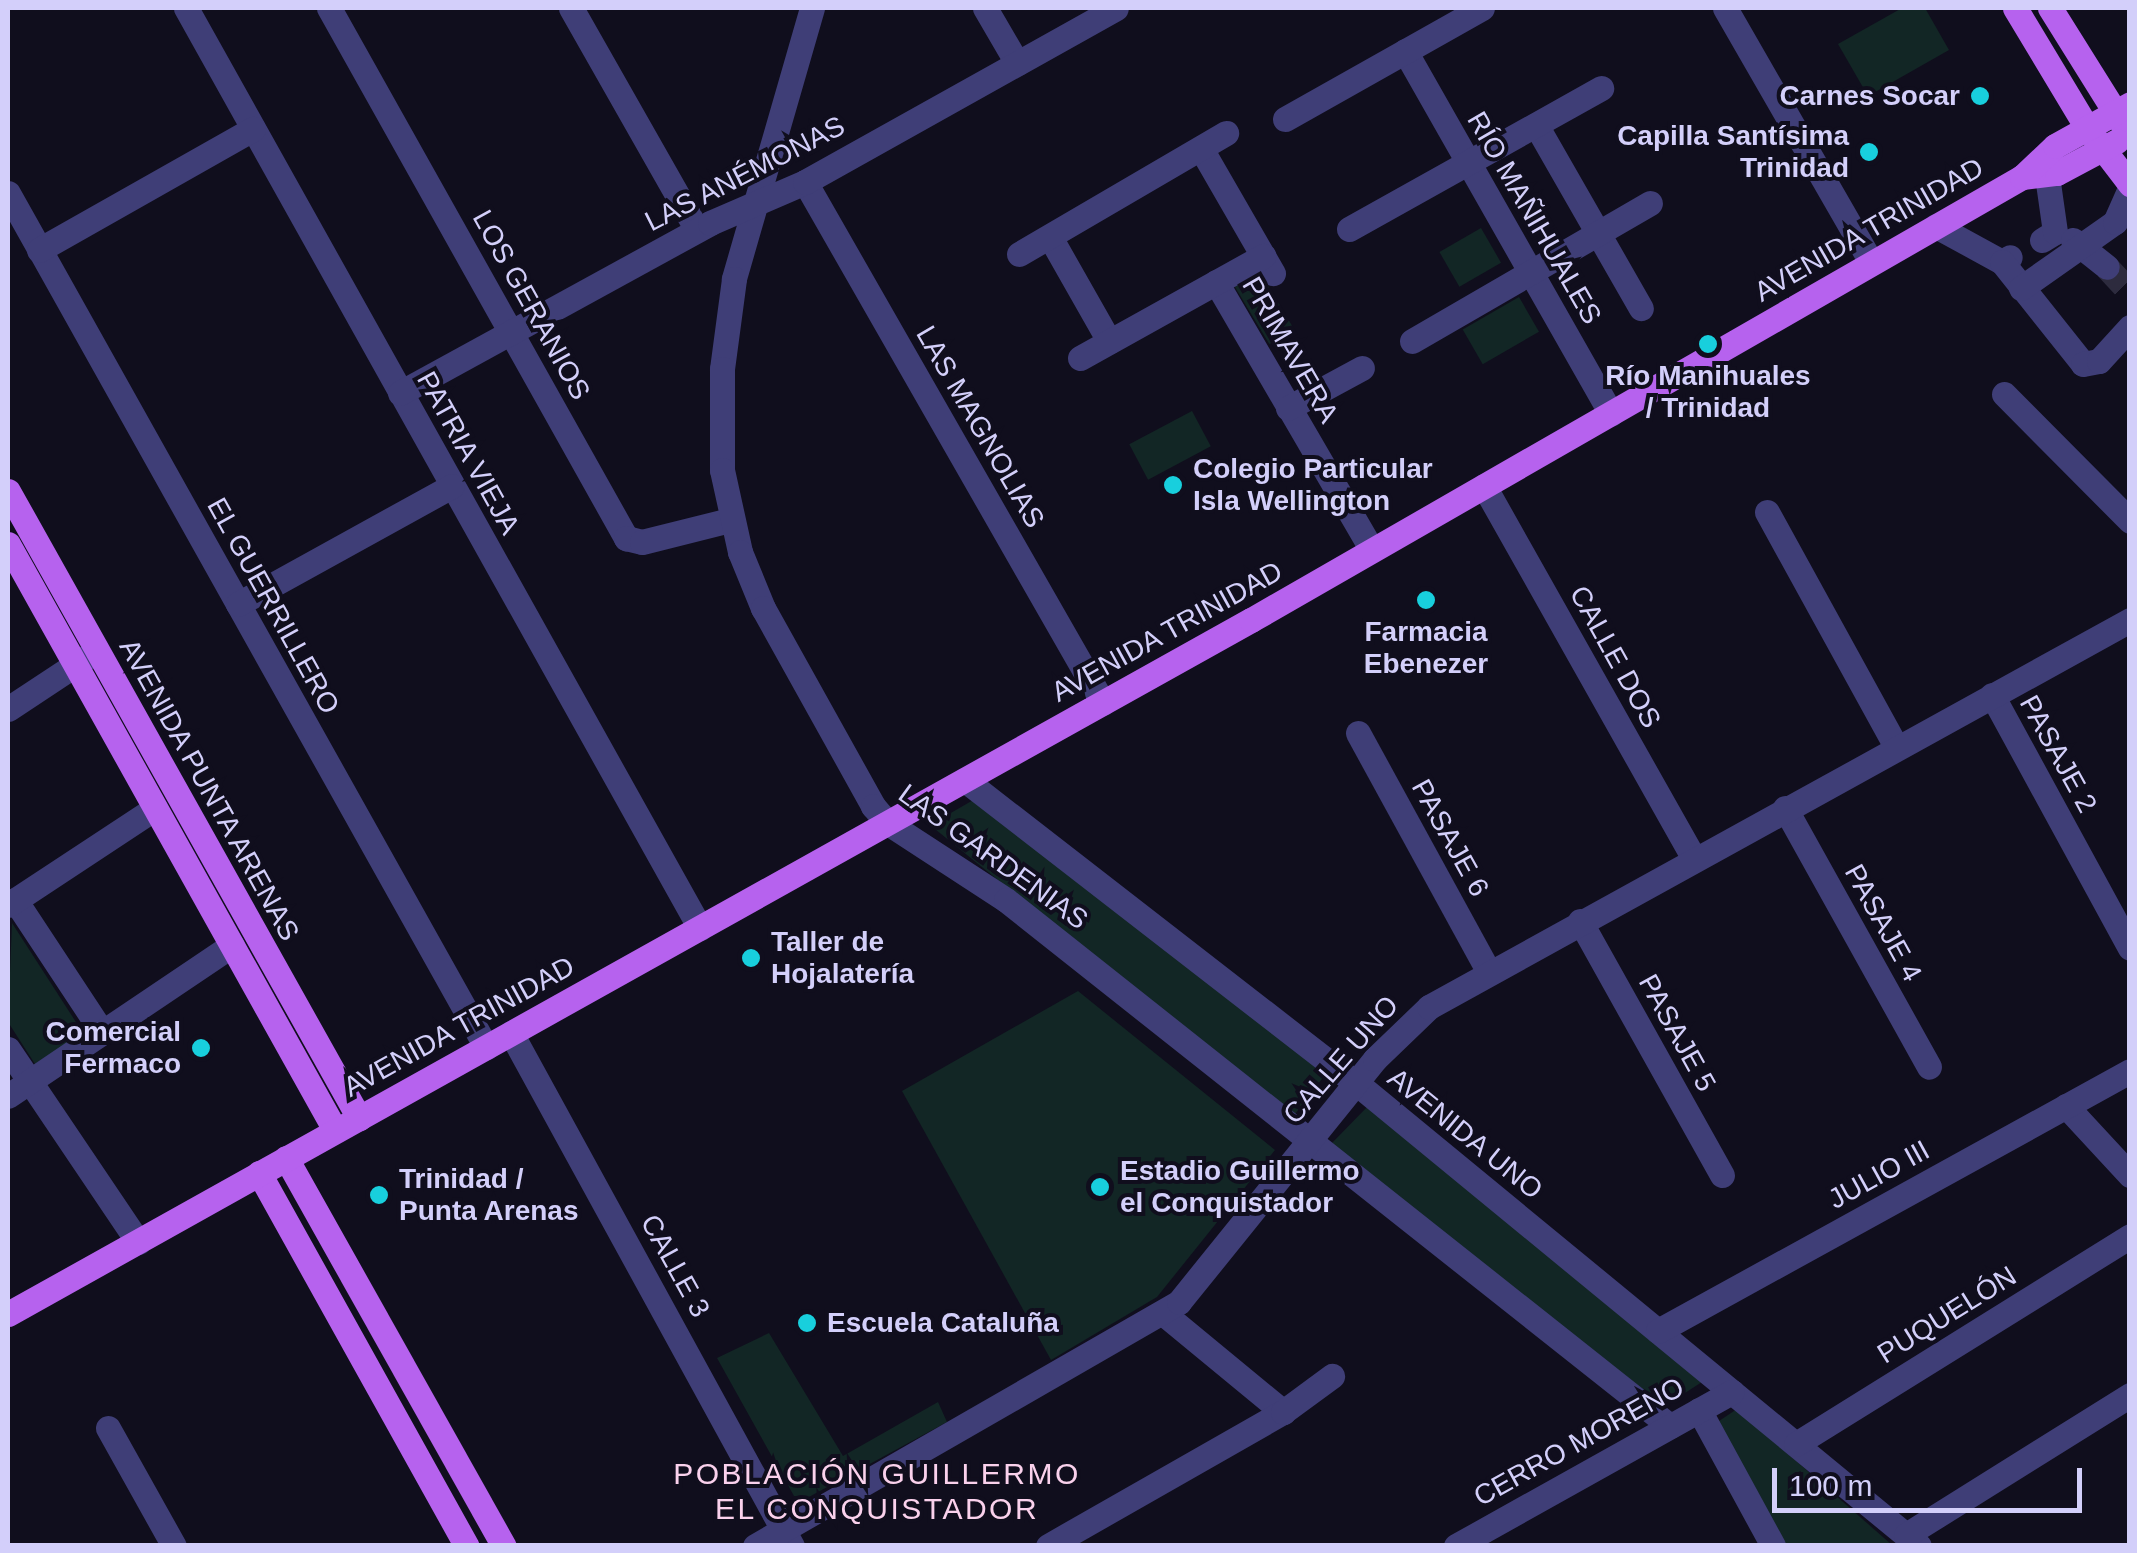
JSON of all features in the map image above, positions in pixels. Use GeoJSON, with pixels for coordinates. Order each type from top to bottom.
{"type":"FeatureCollection","features":[{"type":"Feature","properties":{"kind":"main road"},"geometry":{"type":"LineString","coordinates":[[2015,8],[2094,139],[2130,186]]}},
{"type":"Feature","properties":{"kind":"main road"},"geometry":{"type":"LineString","coordinates":[[2050,8],[2126,124]]}},
{"type":"Feature","properties":{"kind":"main road","name":"AVENIDA TRINIDAD"},"geometry":{"type":"LineString","coordinates":[[8,1314],[1103,703],[1870,262],[2126,124]]}},
{"type":"Feature","properties":{"kind":"main road","name":"AVENIDA PUNTA ARENAS"},"geometry":{"type":"LineString","coordinates":[[8,491],[86,657],[359,1118]]}},
{"type":"Feature","properties":{"kind":"main road"},"geometry":{"type":"LineString","coordinates":[[8,544],[86,657],[155,808],[336,1130]]}},
{"type":"Feature","properties":{"kind":"main road"},"geometry":{"type":"LineString","coordinates":[[286,1158],[498,1536]]}},
{"type":"Feature","properties":{"kind":"main road"},"geometry":{"type":"LineString","coordinates":[[259,1173],[463,1544]]}},
{"type":"Feature","properties":{"kind":"street","name":"PATRIA VIEJA"},"geometry":{"type":"LineString","coordinates":[[186,8],[700,928]]}},
{"type":"Feature","properties":{"kind":"street","name":"LOS GERANIOS"},"geometry":{"type":"LineString","coordinates":[[329,8],[626,538],[642,542],[730,520]]}},
{"type":"Feature","properties":{"kind":"street"},"geometry":{"type":"LineString","coordinates":[[572,8],[696,230]]}},
{"type":"Feature","properties":{"kind":"street","name":"LAS GARDENIAS"},"geometry":{"type":"LineString","coordinates":[[812,8],[750,204],[722,369],[720,444],[730,520],[775,632],[888,823],[975,876],[1670,1426]]}},
{"type":"Feature","properties":{"kind":"street"},"geometry":{"type":"LineString","coordinates":[[985,8],[1017,63]]}},
{"type":"Feature","properties":{"kind":"street","name":"LAS ANÉMONAS"},"geometry":{"type":"LineString","coordinates":[[400,392],[696,230],[800,184],[1116,8]]}},
{"type":"Feature","properties":{"kind":"street"},"geometry":{"type":"LineString","coordinates":[[1284,119],[1482,8]]}},
{"type":"Feature","properties":{"kind":"street"},"geometry":{"type":"LineString","coordinates":[[1725,8],[1870,262]]}},
{"type":"Feature","properties":{"kind":"street","name":"RÍO MAÑIHUALES"},"geometry":{"type":"LineString","coordinates":[[1404,51],[1611,414]]}},
{"type":"Feature","properties":{"kind":"street"},"geometry":{"type":"LineString","coordinates":[[1350,230],[1601,88]]}},
{"type":"Feature","properties":{"kind":"street"},"geometry":{"type":"LineString","coordinates":[[1536,125],[1641,308]]}},
{"type":"Feature","properties":{"kind":"street"},"geometry":{"type":"LineString","coordinates":[[40,250],[254,130]]}},
{"type":"Feature","properties":{"kind":"street"},"geometry":{"type":"LineString","coordinates":[[1019,254],[1203,152],[1226,133]]}},
{"type":"Feature","properties":{"kind":"street"},"geometry":{"type":"LineString","coordinates":[[768,150],[800,184]]}},
{"type":"Feature","properties":{"kind":"street"},"geometry":{"type":"LineString","coordinates":[[1080,358],[1216,282],[1268,265],[1203,152]]}},
{"type":"Feature","properties":{"kind":"street"},"geometry":{"type":"LineString","coordinates":[[2034,177],[2048,236],[2087,246],[2107,267]]}},
{"type":"Feature","properties":{"kind":"street","name":"LAS MAGNOLIAS"},"geometry":{"type":"LineString","coordinates":[[800,184],[1103,703]]}},
{"type":"Feature","properties":{"kind":"street"},"geometry":{"type":"LineString","coordinates":[[2021,288],[2087,246],[2115,222],[2130,186]]}},
{"type":"Feature","properties":{"kind":"street","name":"EL GUERRILLERO"},"geometry":{"type":"LineString","coordinates":[[8,194],[486,1047]]}},
{"type":"Feature","properties":{"kind":"street"},"geometry":{"type":"LineString","coordinates":[[1412,340],[1650,203]]}},
{"type":"Feature","properties":{"kind":"street"},"geometry":{"type":"LineString","coordinates":[[1936,226],[2006,259],[2021,288],[2083,364],[2100,361],[2130,327]]}},
{"type":"Feature","properties":{"kind":"street"},"geometry":{"type":"LineString","coordinates":[[1050,237],[1109,341]]}},
{"type":"Feature","properties":{"kind":"street","name":"PRIMAVERA"},"geometry":{"type":"LineString","coordinates":[[1216,282],[1372,550]]}},
{"type":"Feature","properties":{"kind":"street"},"geometry":{"type":"LineString","coordinates":[[1288,408],[1362,368]]}},
{"type":"Feature","properties":{"kind":"street"},"geometry":{"type":"LineString","coordinates":[[2004,394],[2130,521]]}},
{"type":"Feature","properties":{"kind":"street"},"geometry":{"type":"LineString","coordinates":[[238,604],[452,486]]}},
{"type":"Feature","properties":{"kind":"street","name":"CALLE DOS"},"geometry":{"type":"LineString","coordinates":[[1484,486],[1694,858]]}},
{"type":"Feature","properties":{"kind":"street"},"geometry":{"type":"LineString","coordinates":[[1768,512],[1896,747]]}},
{"type":"Feature","properties":{"kind":"street","name":"CALLE UNO"},"geometry":{"type":"LineString","coordinates":[[755,1546],[789,1536],[1164,1314],[1192,1290],[1355,1082],[1416,1016],[1488,972],[2130,620]]}},
{"type":"Feature","properties":{"kind":"street"},"geometry":{"type":"LineString","coordinates":[[8,709],[86,657]]}},
{"type":"Feature","properties":{"kind":"street","name":"PASAJE 2"},"geometry":{"type":"LineString","coordinates":[[1992,695],[2130,948]]}},
{"type":"Feature","properties":{"kind":"street","name":"PASAJE 6"},"geometry":{"type":"LineString","coordinates":[[1358,733],[1488,972]]}},
{"type":"Feature","properties":{"kind":"street","name":"AVENIDA UNO"},"geometry":{"type":"LineString","coordinates":[[965,780],[1355,1082],[1912,1540]]}},
{"type":"Feature","properties":{"kind":"street"},"geometry":{"type":"LineString","coordinates":[[102,1032],[11,903],[155,808]]}},
{"type":"Feature","properties":{"kind":"street","name":"PASAJE 4"},"geometry":{"type":"LineString","coordinates":[[1786,808],[1928,1066]]}},
{"type":"Feature","properties":{"kind":"street","name":"PASAJE 5"},"geometry":{"type":"LineString","coordinates":[[1580,921],[1722,1175]]}},
{"type":"Feature","properties":{"kind":"street"},"geometry":{"type":"LineString","coordinates":[[18,1088],[232,945]]}},
{"type":"Feature","properties":{"kind":"street","name":"CALLE 3"},"geometry":{"type":"LineString","coordinates":[[511,1033],[789,1536]]}},
{"type":"Feature","properties":{"kind":"street"},"geometry":{"type":"LineString","coordinates":[[8,1048],[18,1088],[138,1242]]}},
{"type":"Feature","properties":{"kind":"street","name":"JULIO III"},"geometry":{"type":"LineString","coordinates":[[1658,1331],[2130,1071]]}},
{"type":"Feature","properties":{"kind":"street"},"geometry":{"type":"LineString","coordinates":[[2066,1106],[2130,1176]]}},
{"type":"Feature","properties":{"kind":"street","name":"PUQUELÓN"},"geometry":{"type":"LineString","coordinates":[[1796,1444],[2130,1236]]}},
{"type":"Feature","properties":{"kind":"street"},"geometry":{"type":"LineString","coordinates":[[1164,1314],[1283,1412]]}},
{"type":"Feature","properties":{"kind":"street"},"geometry":{"type":"LineString","coordinates":[[1048,1546],[1283,1412],[1332,1376]]}},
{"type":"Feature","properties":{"kind":"street","name":"CERRO MORENO"},"geometry":{"type":"LineString","coordinates":[[1456,1546],[1732,1392]]}},
{"type":"Feature","properties":{"kind":"street"},"geometry":{"type":"LineString","coordinates":[[1912,1540],[2130,1396]]}},
{"type":"Feature","properties":{"kind":"street"},"geometry":{"type":"LineString","coordinates":[[1699,1410],[1763,1542]]}},
{"type":"Feature","properties":{"kind":"street"},"geometry":{"type":"LineString","coordinates":[[108,1428],[174,1546]]}},
{"type":"Feature","properties":{"kind":"street"},"geometry":{"type":"LineString","coordinates":[[463,1544],[498,1536]]}},
{"type":"Feature","properties":{"kind":"green space"},"geometry":{"type":"Polygon","coordinates":[[[1902,8],[1925,8],[1949,50],[1868,96],[1838,44],[1902,8]]]}},
{"type":"Feature","properties":{"kind":"green space"},"geometry":{"type":"Polygon","coordinates":[[[1481,228],[1501,263],[1459,287],[1439,252],[1481,228]]]}},
{"type":"Feature","properties":{"kind":"green space"},"geometry":{"type":"Polygon","coordinates":[[[1255,264],[1294,329],[1269,344],[1230,279],[1255,264]]]}},
{"type":"Feature","properties":{"kind":"green space"},"geometry":{"type":"Polygon","coordinates":[[[1519,297],[1539,332],[1483,364],[1463,330],[1519,297]]]}},
{"type":"Feature","properties":{"kind":"green space"},"geometry":{"type":"Polygon","coordinates":[[[1192,411],[1211,446],[1148,480],[1129,444],[1192,411]]]}},
{"type":"Feature","properties":{"kind":"green space"},"geometry":{"type":"Polygon","coordinates":[[[975,799],[1328,1071],[1292,1118],[930,825],[975,799]]]}},
{"type":"Feature","properties":{"kind":"green space"},"geometry":{"type":"Polygon","coordinates":[[[12,923],[83,1033],[35,1064],[8,1022],[12,923]]]}},
{"type":"Feature","properties":{"kind":"green space","name":"Estadio Guillermo el Conquistador"},"geometry":{"type":"Polygon","coordinates":[[[1078,991],[1275,1150],[1157,1297],[1051,1360],[902,1091],[1078,991]]]}},
{"type":"Feature","properties":{"kind":"green space"},"geometry":{"type":"Polygon","coordinates":[[[1370,1104],[1702,1382],[1660,1409],[1331,1144],[1370,1104]]]}},
{"type":"Feature","properties":{"kind":"green space"},"geometry":{"type":"Polygon","coordinates":[[[769,1333],[843,1456],[938,1402],[947,1422],[807,1498],[794,1496],[717,1358],[769,1333]]]}},
{"type":"Feature","properties":{"kind":"green space"},"geometry":{"type":"Polygon","coordinates":[[[1737,1409],[1892,1545],[1784,1545],[1716,1423],[1737,1409]]]}},
{"type":"Feature","properties":{"kind":"tunnel"},"geometry":{"type":"LineString","coordinates":[[2107,267],[2130,292]]}},
{"type":"Feature","properties":{"kind":"place","name":"Carnes Socar"},"geometry":{"type":"Point","coordinates":[1980,96]}},
{"type":"Feature","properties":{"kind":"place","name":"Capilla Santísima Trinidad"},"geometry":{"type":"Point","coordinates":[1869,152]}},
{"type":"Feature","properties":{"kind":"place","name":"Río Manihuales / Trinidad"},"geometry":{"type":"Point","coordinates":[1708,344]}},
{"type":"Feature","properties":{"kind":"place","name":"Colegio Particular Isla Wellington"},"geometry":{"type":"Point","coordinates":[1173,485]}},
{"type":"Feature","properties":{"kind":"place","name":"Farmacia Ebenezer"},"geometry":{"type":"Point","coordinates":[1426,600]}},
{"type":"Feature","properties":{"kind":"place","name":"Taller de Hojalatería"},"geometry":{"type":"Point","coordinates":[751,958]}},
{"type":"Feature","properties":{"kind":"place","name":"Comercial Fermaco"},"geometry":{"type":"Point","coordinates":[201,1048]}},
{"type":"Feature","properties":{"kind":"place","name":"Estadio Guillermo el Conquistador"},"geometry":{"type":"Point","coordinates":[1100,1187]}},
{"type":"Feature","properties":{"kind":"place","name":"Trinidad / Punta Arenas"},"geometry":{"type":"Point","coordinates":[379,1195]}},
{"type":"Feature","properties":{"kind":"place","name":"Escuela Cataluña"},"geometry":{"type":"Point","coordinates":[807,1323]}},
{"type":"Feature","properties":{"kind":"district","name":"POBLACIÓN GUILLERMO EL CONQUISTADOR"},"geometry":{"type":"Point","coordinates":[877,1491]}}]}
